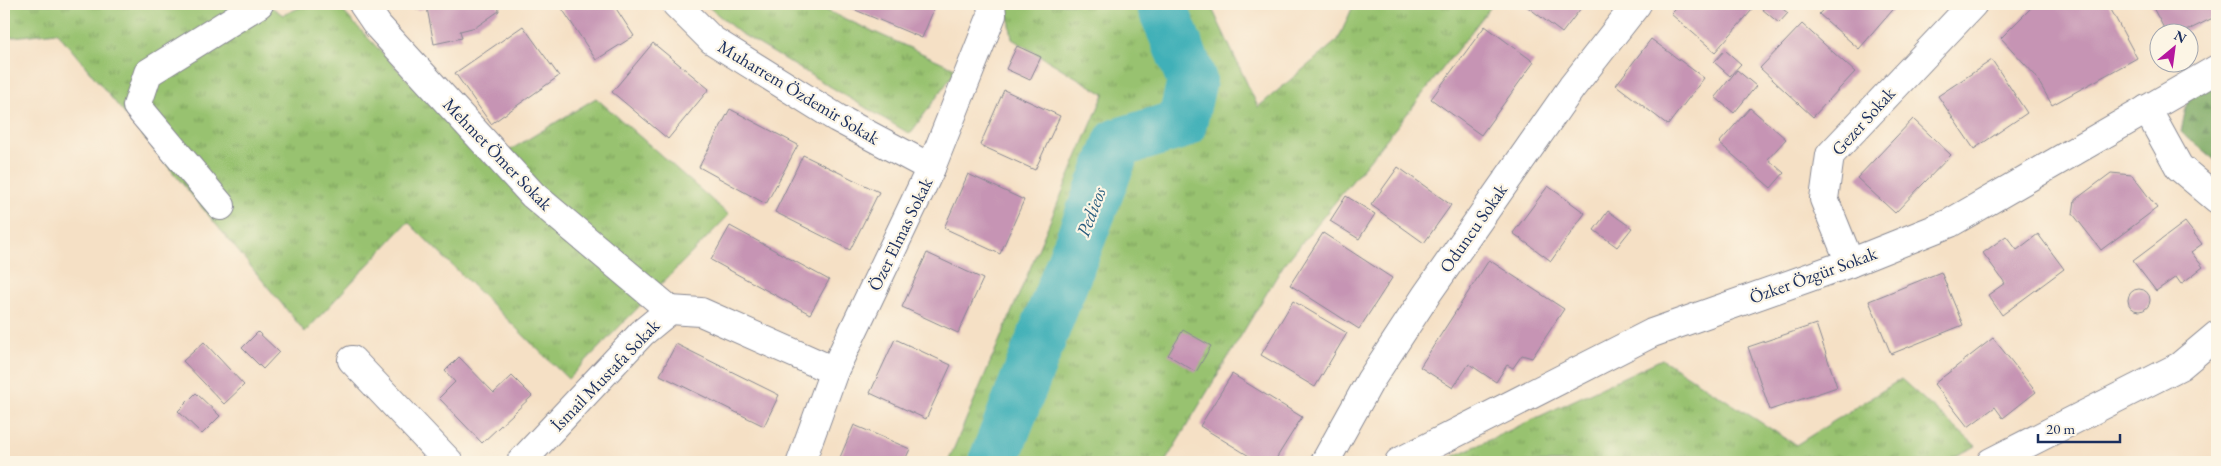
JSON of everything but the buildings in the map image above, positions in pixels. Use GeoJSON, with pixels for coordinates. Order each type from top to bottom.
{"type":"FeatureCollection","features":[{"type":"Feature","properties":{"kind":"street"},"geometry":{"type":"LineString","coordinates":[[221,206],[137,106],[148,73],[259,4]]}},
{"type":"Feature","properties":{"kind":"street","name":"Mehmet Ömer Sokak"},"geometry":{"type":"LineString","coordinates":[[363,4],[378,26],[534,195],[670,310]]}},
{"type":"Feature","properties":{"kind":"street","name":"Muharrem Özdemir Sokak"},"geometry":{"type":"LineString","coordinates":[[676,4],[712,40],[836,118],[931,168]]}},
{"type":"Feature","properties":{"kind":"street","name":"Özer Elmas Sokak"},"geometry":{"type":"LineString","coordinates":[[801,462],[834,371],[931,168],[992,16],[991,4]]}},
{"type":"Feature","properties":{"kind":"street","name":"Oduncu Sokak"},"geometry":{"type":"LineString","coordinates":[[1329,461],[1370,381],[1427,294],[1572,87],[1637,4]]}},
{"type":"Feature","properties":{"kind":"street","name":"Gezer Sokak"},"geometry":{"type":"LineString","coordinates":[[1850,263],[1824,199],[1830,155],[1973,4]]}},
{"type":"Feature","properties":{"kind":"street","name":"Özker Özgür Sokak"},"geometry":{"type":"LineString","coordinates":[[1399,462],[1652,332],[1850,263],[1950,223],[2217,69]]}},
{"type":"Feature","properties":{"kind":"street"},"geometry":{"type":"LineString","coordinates":[[2147,109],[2179,167],[2217,199]]}},
{"type":"Feature","properties":{"kind":"street"},"geometry":{"type":"LineString","coordinates":[[670,310],[701,312],[834,371]]}},
{"type":"Feature","properties":{"kind":"street","name":"İsmail Mustafa Sokak"},"geometry":{"type":"LineString","coordinates":[[521,462],[642,334],[670,310]]}},
{"type":"Feature","properties":{"kind":"street"},"geometry":{"type":"LineString","coordinates":[[1991,462],[2180,366],[2217,335]]}},
{"type":"Feature","properties":{"kind":"street"},"geometry":{"type":"LineString","coordinates":[[352,360],[449,462]]}},
{"type":"Feature","properties":{"kind":"green space"},"geometry":{"type":"Polygon","coordinates":[[[4,4],[267,4],[283,15],[308,4],[336,4],[487,164],[596,98],[729,215],[568,379],[408,222],[305,332],[57,32],[4,38],[4,4]]]}},
{"type":"Feature","properties":{"kind":"green space"},"geometry":{"type":"Polygon","coordinates":[[[705,4],[812,4],[957,69],[910,134],[740,33],[705,4]]]}},
{"type":"Feature","properties":{"kind":"green space"},"geometry":{"type":"Polygon","coordinates":[[[1007,4],[1210,4],[1258,107],[1338,40],[1354,4],[1493,4],[1411,109],[1283,266],[1165,462],[948,462],[1104,94],[1012,39],[1007,4]]]}},
{"type":"Feature","properties":{"kind":"green space"},"geometry":{"type":"Polygon","coordinates":[[[2217,80],[2217,162],[2181,132],[2188,97],[2217,80]]]}},
{"type":"Feature","properties":{"kind":"green space"},"geometry":{"type":"Polygon","coordinates":[[[1662,359],[1796,445],[1901,379],[1976,446],[1944,462],[1442,462],[1662,359]]]}},
{"type":"Feature","properties":{"kind":"waterway","name":"Pedieos"},"geometry":{"type":"LineString","coordinates":[[993,462],[1118,143],[1182,124],[1192,80],[1161,4]]}}]}
